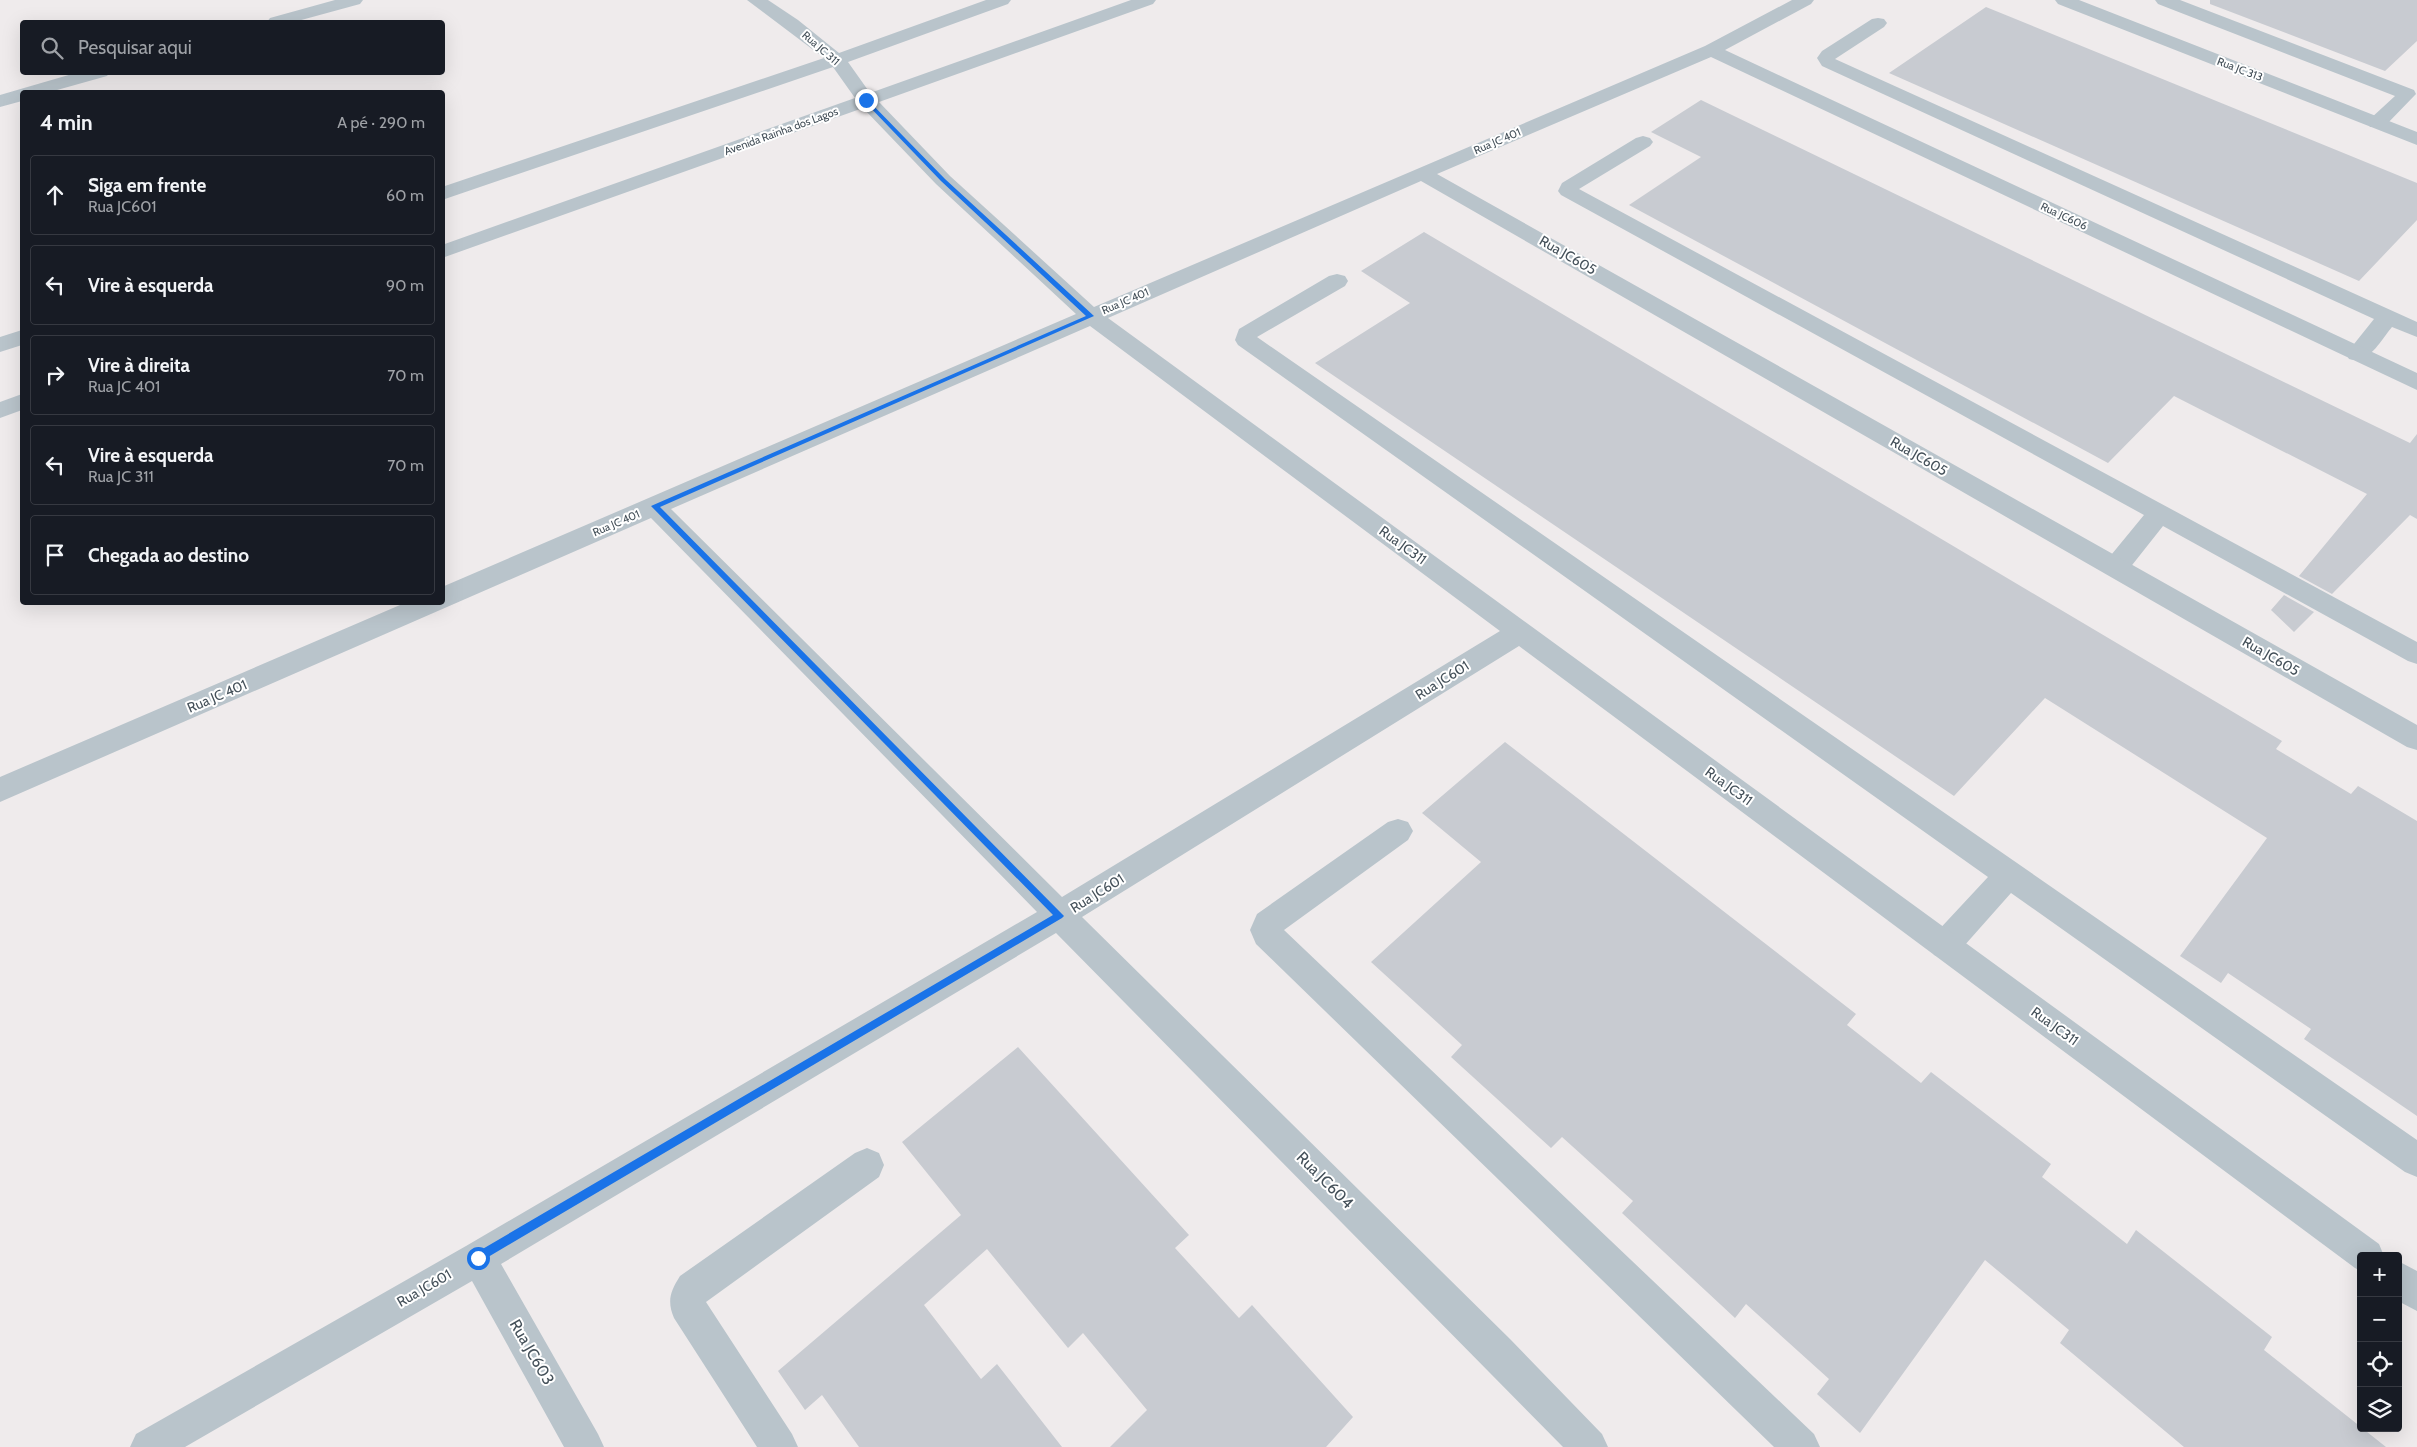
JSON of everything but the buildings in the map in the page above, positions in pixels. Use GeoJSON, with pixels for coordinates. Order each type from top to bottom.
{"type":"FeatureCollection","features":[{"type":"Feature","properties":{"kind":"street"},"geometry":{"type":"LineString","coordinates":[[283,20],[354,0]]}},
{"type":"Feature","properties":{"kind":"street","name":"Rua JC 311"},"geometry":{"type":"LineString","coordinates":[[756,0],[792,24],[837,60],[866,100],[943,180],[1091,316]]}},
{"type":"Feature","properties":{"kind":"street"},"geometry":{"type":"LineString","coordinates":[[445,193],[837,60],[1002,0]]}},
{"type":"Feature","properties":{"kind":"street","name":"Avenida Rainha dos Lagos"},"geometry":{"type":"LineString","coordinates":[[445,251],[1147,0]]}},
{"type":"Feature","properties":{"kind":"street","name":"Rua JC 401"},"geometry":{"type":"LineString","coordinates":[[445,597],[1422,173],[1711,50],[1805,0]]}},
{"type":"Feature","properties":{"kind":"street","name":"Rua JC 313"},"geometry":{"type":"LineString","coordinates":[[2064,0],[2417,139]]}},
{"type":"Feature","properties":{"kind":"street"},"geometry":{"type":"LineString","coordinates":[[2164,0],[2412,96]]}},
{"type":"Feature","properties":{"kind":"street"},"geometry":{"type":"LineString","coordinates":[[1878,23],[1828,55],[1826,58],[1828,62],[2417,330]]}},
{"type":"Feature","properties":{"kind":"street","name":"Rua JC606"},"geometry":{"type":"LineString","coordinates":[[1711,50],[2417,382]]}},
{"type":"Feature","properties":{"kind":"street"},"geometry":{"type":"LineString","coordinates":[[38,90],[90,75]]}},
{"type":"Feature","properties":{"kind":"street"},"geometry":{"type":"LineString","coordinates":[[0,101],[20,96]]}},
{"type":"Feature","properties":{"kind":"street"},"geometry":{"type":"LineString","coordinates":[[2377,123],[2412,96]]}},
{"type":"Feature","properties":{"kind":"street"},"geometry":{"type":"LineString","coordinates":[[1643,142],[1569,187],[1568,191],[2417,654]]}},
{"type":"Feature","properties":{"kind":"street","name":"Rua JC605"},"geometry":{"type":"LineString","coordinates":[[1422,173],[2417,739]]}},
{"type":"Feature","properties":{"kind":"street"},"geometry":{"type":"LineString","coordinates":[[1337,281],[1247,334],[1246,340],[2417,1160]]}},
{"type":"Feature","properties":{"kind":"street","name":"Rua JC311"},"geometry":{"type":"LineString","coordinates":[[1091,316],[2362,1252]]}},
{"type":"Feature","properties":{"kind":"street"},"geometry":{"type":"LineString","coordinates":[[2357,354],[2388,317]]}},
{"type":"Feature","properties":{"kind":"street"},"geometry":{"type":"LineString","coordinates":[[0,345],[20,338]]}},
{"type":"Feature","properties":{"kind":"street"},"geometry":{"type":"LineString","coordinates":[[0,410],[20,403]]}},
{"type":"Feature","properties":{"kind":"street","name":"Rua JC604"},"geometry":{"type":"LineString","coordinates":[[655,506],[1059,916],[1497,1352],[1589,1447]]}},
{"type":"Feature","properties":{"kind":"street"},"geometry":{"type":"LineString","coordinates":[[2116,568],[2160,513]]}},
{"type":"Feature","properties":{"kind":"street","name":"Rua JC 401"},"geometry":{"type":"LineString","coordinates":[[0,790],[426,605]]}},
{"type":"Feature","properties":{"kind":"street","name":"Rua JC601"},"geometry":{"type":"LineString","coordinates":[[149,1447],[478,1258],[1059,916],[1520,632]]}},
{"type":"Feature","properties":{"kind":"street"},"geometry":{"type":"LineString","coordinates":[[1398,831],[1268,924],[1265,930],[1267,934],[1801,1447]]}},
{"type":"Feature","properties":{"kind":"street"},"geometry":{"type":"LineString","coordinates":[[1945,945],[2009,875]]}},
{"type":"Feature","properties":{"kind":"street"},"geometry":{"type":"LineString","coordinates":[[779,1447],[687,1306],[687,1298],[693,1289],[867,1165]]}},
{"type":"Feature","properties":{"kind":"street","name":"Rua JC603"},"geometry":{"type":"LineString","coordinates":[[478,1258],[585,1447]]}},
{"type":"Feature","properties":{"kind":"street"},"geometry":{"type":"LineString","coordinates":[[2402,1282],[2417,1293]]}},
{"type":"Feature","properties":{"kind":"route"},"geometry":{"type":"LineString","coordinates":[[478,1258],[1059,916],[655,506],[1091,316],[943,180],[866,100]]}}]}
